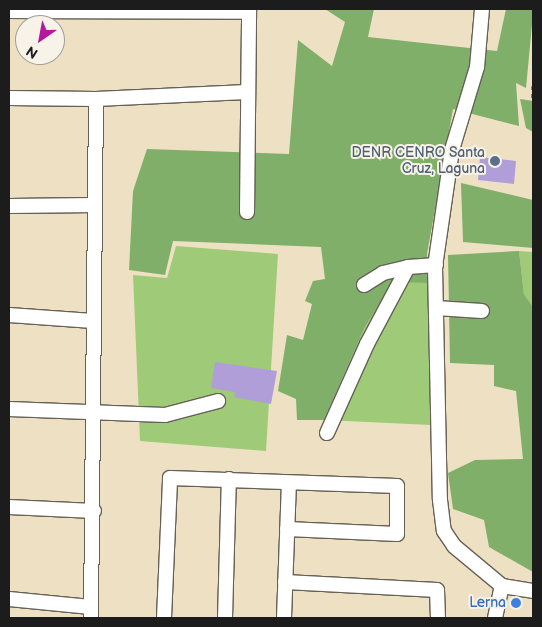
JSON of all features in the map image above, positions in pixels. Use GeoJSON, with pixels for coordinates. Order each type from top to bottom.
{"type":"FeatureCollection","features":[{"type":"Feature","properties":{"kind":"street"},"geometry":{"type":"LineString","coordinates":[[482,9],[477,67],[452,150],[436,265],[444,531],[454,546],[502,586],[533,591]]}},
{"type":"Feature","properties":{"kind":"street"},"geometry":{"type":"LineString","coordinates":[[9,11],[249,11],[247,212]]}},
{"type":"Feature","properties":{"kind":"street"},"geometry":{"type":"LineString","coordinates":[[9,98],[96,99],[247,92]]}},
{"type":"Feature","properties":{"kind":"street"},"geometry":{"type":"LineString","coordinates":[[9,599],[91,613],[94,511],[93,321],[96,99]]}},
{"type":"Feature","properties":{"kind":"street"},"geometry":{"type":"LineString","coordinates":[[9,206],[95,205]]}},
{"type":"Feature","properties":{"kind":"street"},"geometry":{"type":"LineString","coordinates":[[364,285],[383,274],[408,267],[436,265]]}},
{"type":"Feature","properties":{"kind":"street"},"geometry":{"type":"LineString","coordinates":[[327,434],[367,344],[408,267]]}},
{"type":"Feature","properties":{"kind":"street"},"geometry":{"type":"LineString","coordinates":[[436,308],[482,311]]}},
{"type":"Feature","properties":{"kind":"street"},"geometry":{"type":"LineString","coordinates":[[9,315],[93,321]]}},
{"type":"Feature","properties":{"kind":"street"},"geometry":{"type":"LineString","coordinates":[[9,409],[165,415],[218,401]]}},
{"type":"Feature","properties":{"kind":"street"},"geometry":{"type":"LineString","coordinates":[[164,618],[170,478],[397,486],[397,534],[288,529]]}},
{"type":"Feature","properties":{"kind":"street"},"geometry":{"type":"LineString","coordinates":[[224,618],[229,480]]}},
{"type":"Feature","properties":{"kind":"street"},"geometry":{"type":"LineString","coordinates":[[284,618],[289,483]]}},
{"type":"Feature","properties":{"kind":"street"},"geometry":{"type":"LineString","coordinates":[[9,507],[94,511]]}},
{"type":"Feature","properties":{"kind":"street"},"geometry":{"type":"LineString","coordinates":[[285,582],[437,590],[438,618]]}},
{"type":"Feature","properties":{"kind":"street"},"geometry":{"type":"LineString","coordinates":[[495,618],[502,586]]}},
{"type":"Feature","properties":{"kind":"path"},"geometry":{"type":"LineString","coordinates":[[533,86],[533,98]]}},
{"type":"Feature","properties":{"kind":"green space"},"geometry":{"type":"Polygon","coordinates":[[[325,9],[374,9],[368,37],[497,51],[506,9],[533,9],[533,14],[526,88],[516,83],[519,126],[453,109],[427,254],[428,283],[393,282],[365,327],[324,420],[297,420],[296,399],[278,391],[287,335],[303,340],[312,304],[305,301],[313,281],[325,279],[321,247],[173,241],[165,275],[129,270],[133,191],[147,149],[289,154],[298,40],[332,66],[345,22],[325,9]]]}},
{"type":"Feature","properties":{"kind":"green space"},"geometry":{"type":"Polygon","coordinates":[[[520,99],[533,101],[533,132],[526,128],[520,99]]]}},
{"type":"Feature","properties":{"kind":"green space"},"geometry":{"type":"Polygon","coordinates":[[[461,183],[533,200],[533,248],[463,242],[461,183]]]}},
{"type":"Feature","properties":{"kind":"green space"},"geometry":{"type":"Polygon","coordinates":[[[176,246],[278,254],[266,451],[140,441],[133,275],[167,278],[176,246]]]}},
{"type":"Feature","properties":{"kind":"green space"},"geometry":{"type":"Polygon","coordinates":[[[519,251],[533,252],[533,307],[524,294],[519,251]]]}},
{"type":"Feature","properties":{"kind":"green space"},"geometry":{"type":"Polygon","coordinates":[[[519,251],[524,294],[533,307],[533,572],[489,547],[484,520],[453,509],[448,473],[475,460],[523,459],[516,391],[494,386],[494,365],[450,363],[448,255],[519,251]]]}},
{"type":"Feature","properties":{"kind":"green space"},"geometry":{"type":"Polygon","coordinates":[[[393,281],[428,283],[431,425],[324,420],[365,327],[393,281]]]}},
{"type":"Feature","properties":{"kind":"building"},"geometry":{"type":"Polygon","coordinates":[[[480,157],[516,161],[514,184],[478,180],[480,157]]]}},
{"type":"Feature","properties":{"kind":"building"},"geometry":{"type":"Polygon","coordinates":[[[215,362],[277,371],[271,404],[234,397],[235,392],[211,388],[215,362]]]}},
{"type":"Feature","properties":{"kind":"place","name":"DENR CENRO Santa Cruz, Laguna"},"geometry":{"type":"Point","coordinates":[495,161]}},
{"type":"Feature","properties":{"kind":"place","name":"Lerna"},"geometry":{"type":"Point","coordinates":[516,603]}}]}
